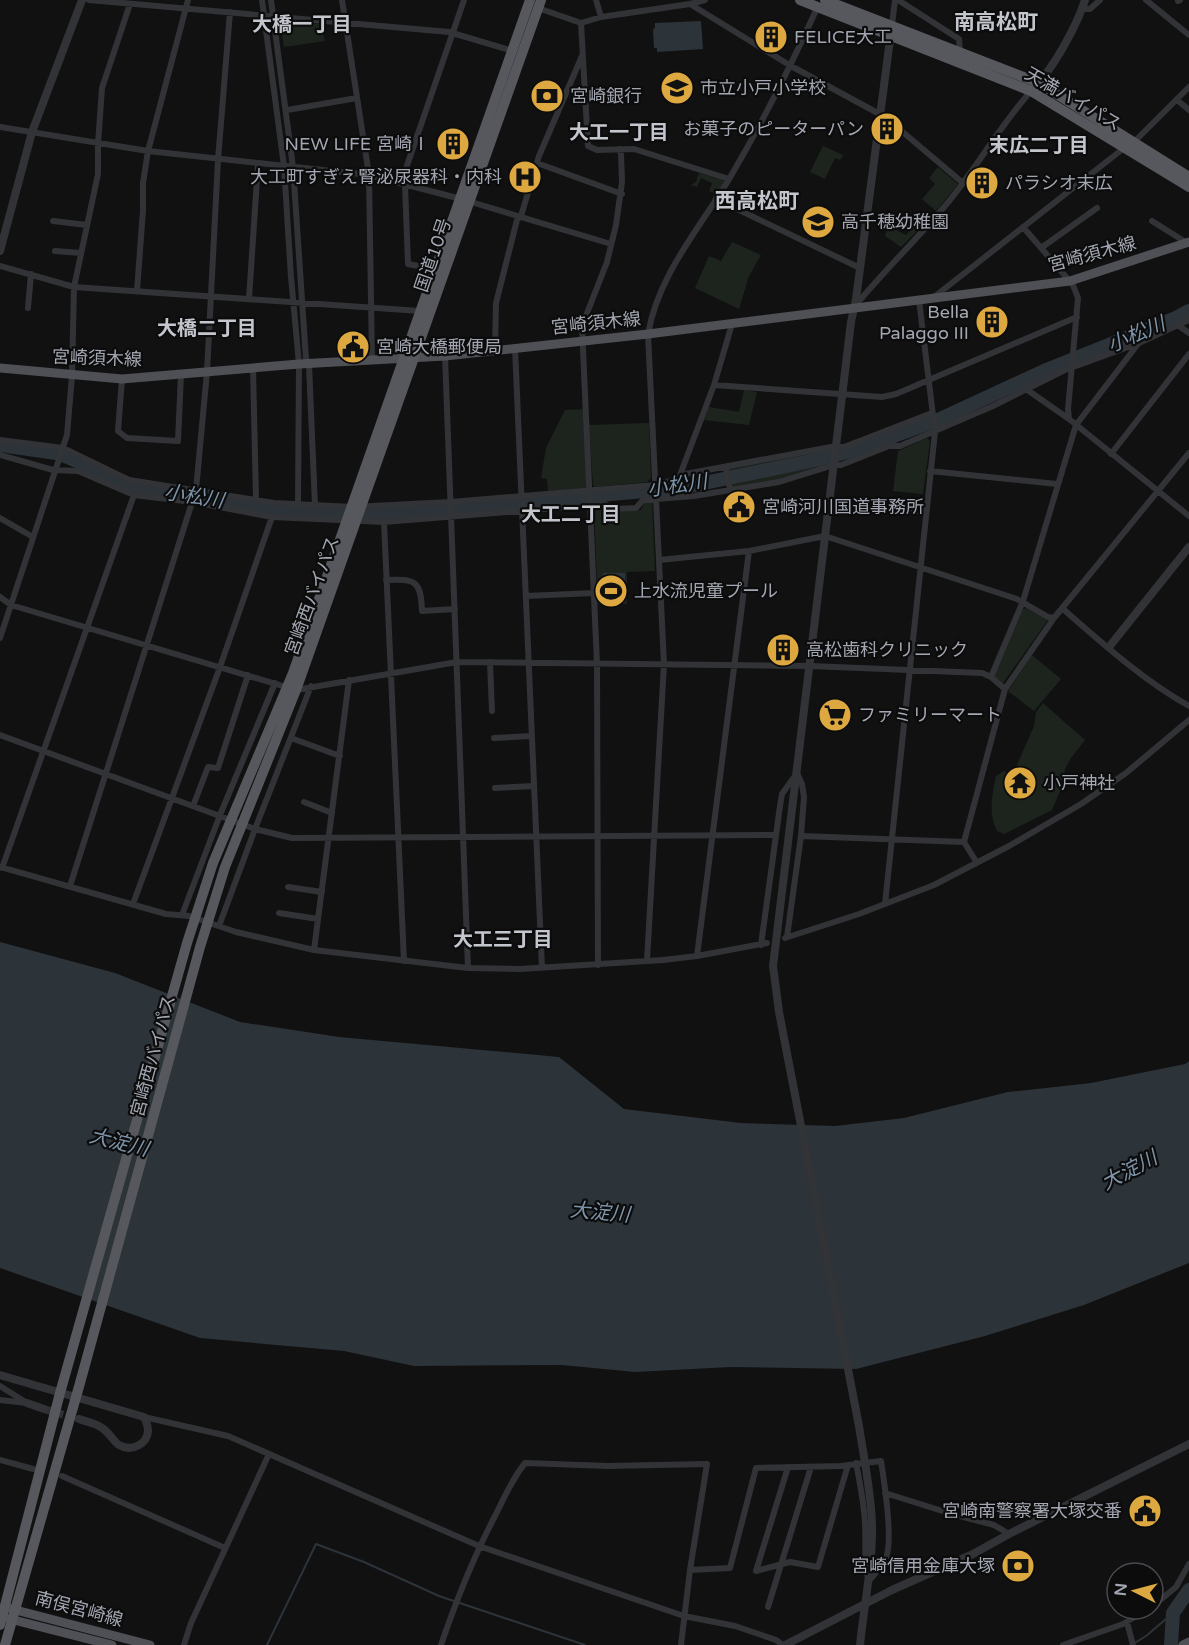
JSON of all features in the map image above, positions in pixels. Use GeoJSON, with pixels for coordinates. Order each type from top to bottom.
{"type":"FeatureCollection","features":[{"type":"Feature","properties":{"kind":"highway","name":"天満バイパス"},"geometry":{"type":"LineString","coordinates":[[800,0],[821,2],[1035,87]]}},
{"type":"Feature","properties":{"kind":"highway","name":"国道10号"},"geometry":{"type":"LineString","coordinates":[[355,514],[536,3]]}},
{"type":"Feature","properties":{"kind":"highway","name":"天満バイパス"},"geometry":{"type":"LineString","coordinates":[[891,30],[960,51],[1035,87],[1129,145],[1189,187]]}},
{"type":"Feature","properties":{"kind":"highway","name":"天満バイパス"},"geometry":{"type":"LineString","coordinates":[[1129,145],[1189,177]]}},
{"type":"Feature","properties":{"kind":"highway","name":"国道10号"},"geometry":{"type":"LineString","coordinates":[[409,359],[420,311],[435,269],[465,200]]}},
{"type":"Feature","properties":{"kind":"highway","name":"宮崎西バイパス"},"geometry":{"type":"LineString","coordinates":[[5,1614],[80,1383],[200,947],[225,867],[355,514]]}},
{"type":"Feature","properties":{"kind":"highway","name":"宮崎西バイパス"},"geometry":{"type":"LineString","coordinates":[[5,1645],[5,1614],[60,1393],[187,943],[213,863],[292,688]]}},
{"type":"Feature","properties":{"kind":"main road","name":"宮崎須木線"},"geometry":{"type":"LineString","coordinates":[[0,368],[122,379],[495,351],[732,324],[1070,281],[1188,243]]}},
{"type":"Feature","properties":{"kind":"main road","name":"南俣宮崎線"},"geometry":{"type":"LineString","coordinates":[[5,1614],[111,1645]]}},
{"type":"Feature","properties":{"kind":"main road","name":"南俣宮崎線"},"geometry":{"type":"LineString","coordinates":[[5,1614],[150,1645]]}},
{"type":"Feature","properties":{"kind":"main road"},"geometry":{"type":"LineString","coordinates":[[1183,1645],[1189,1642]]}},
{"type":"Feature","properties":{"kind":"street"},"geometry":{"type":"LineString","coordinates":[[0,251],[32,132],[82,0]]}},
{"type":"Feature","properties":{"kind":"street"},"geometry":{"type":"LineString","coordinates":[[88,0],[453,32],[517,53]]}},
{"type":"Feature","properties":{"kind":"street"},"geometry":{"type":"LineString","coordinates":[[137,291],[143,183],[148,151],[188,0]]}},
{"type":"Feature","properties":{"kind":"street"},"geometry":{"type":"LineString","coordinates":[[262,0],[284,166],[293,302],[304,364],[315,505]]}},
{"type":"Feature","properties":{"kind":"street"},"geometry":{"type":"LineString","coordinates":[[272,0],[293,167],[306,359],[298,504]]}},
{"type":"Feature","properties":{"kind":"street"},"geometry":{"type":"LineString","coordinates":[[342,0],[369,175],[372,361]]}},
{"type":"Feature","properties":{"kind":"street"},"geometry":{"type":"LineString","coordinates":[[435,269],[408,264],[405,185],[402,180],[464,0]]}},
{"type":"Feature","properties":{"kind":"street"},"geometry":{"type":"LineString","coordinates":[[596,0],[601,17]]}},
{"type":"Feature","properties":{"kind":"street"},"geometry":{"type":"LineString","coordinates":[[536,3],[581,23],[601,17],[705,0]]}},
{"type":"Feature","properties":{"kind":"street"},"geometry":{"type":"LineString","coordinates":[[860,1645],[868,1583],[872,1524],[869,1489],[774,973],[778,921],[853,309],[896,0],[959,39],[960,51]]}},
{"type":"Feature","properties":{"kind":"street"},"geometry":{"type":"LineString","coordinates":[[853,309],[963,183],[1011,114],[1035,87],[1072,30],[1085,0]]}},
{"type":"Feature","properties":{"kind":"street"},"geometry":{"type":"LineString","coordinates":[[1082,9],[1090,9],[1100,0]]}},
{"type":"Feature","properties":{"kind":"street"},"geometry":{"type":"LineString","coordinates":[[1150,1],[1189,35]]}},
{"type":"Feature","properties":{"kind":"street"},"geometry":{"type":"LineString","coordinates":[[646,961],[664,664],[648,334],[651,318],[670,274],[686,244],[729,179],[791,66],[821,2]]}},
{"type":"Feature","properties":{"kind":"street"},"geometry":{"type":"LineString","coordinates":[[686,3],[791,66],[880,114],[900,128],[963,183]]}},
{"type":"Feature","properties":{"kind":"street"},"geometry":{"type":"LineString","coordinates":[[0,638],[67,435],[72,376],[74,287],[98,174],[102,88],[130,4]]}},
{"type":"Feature","properties":{"kind":"street"},"geometry":{"type":"LineString","coordinates":[[70,886],[196,490],[207,372],[218,160],[230,12]]}},
{"type":"Feature","properties":{"kind":"street"},"geometry":{"type":"LineString","coordinates":[[581,23],[588,146],[597,150],[634,149],[729,179]]}},
{"type":"Feature","properties":{"kind":"street"},"geometry":{"type":"LineString","coordinates":[[495,351],[496,303],[517,220],[521,216],[537,163],[582,56]]}},
{"type":"Feature","properties":{"kind":"street"},"geometry":{"type":"LineString","coordinates":[[933,298],[1129,145],[1189,87]]}},
{"type":"Feature","properties":{"kind":"street"},"geometry":{"type":"LineString","coordinates":[[287,110],[357,98]]}},
{"type":"Feature","properties":{"kind":"street"},"geometry":{"type":"LineString","coordinates":[[1177,100],[1189,110]]}},
{"type":"Feature","properties":{"kind":"street"},"geometry":{"type":"LineString","coordinates":[[0,127],[148,151],[369,175],[465,200],[611,244]]}},
{"type":"Feature","properties":{"kind":"street"},"geometry":{"type":"LineString","coordinates":[[598,965],[597,664],[582,326],[607,262],[622,194],[622,163],[618,149]]}},
{"type":"Feature","properties":{"kind":"street"},"geometry":{"type":"LineString","coordinates":[[537,163],[622,194]]}},
{"type":"Feature","properties":{"kind":"street"},"geometry":{"type":"LineString","coordinates":[[249,299],[258,164]]}},
{"type":"Feature","properties":{"kind":"street"},"geometry":{"type":"LineString","coordinates":[[716,199],[860,268]]}},
{"type":"Feature","properties":{"kind":"street"},"geometry":{"type":"LineString","coordinates":[[1041,248],[1096,208]]}},
{"type":"Feature","properties":{"kind":"street"},"geometry":{"type":"LineString","coordinates":[[53,221],[87,225]]}},
{"type":"Feature","properties":{"kind":"street"},"geometry":{"type":"LineString","coordinates":[[1152,221],[1188,243]]}},
{"type":"Feature","properties":{"kind":"street"},"geometry":{"type":"LineString","coordinates":[[1023,227],[1070,281],[1078,298],[1069,419]]}},
{"type":"Feature","properties":{"kind":"street"},"geometry":{"type":"LineString","coordinates":[[55,251],[81,253]]}},
{"type":"Feature","properties":{"kind":"street"},"geometry":{"type":"LineString","coordinates":[[0,266],[74,287],[420,311]]}},
{"type":"Feature","properties":{"kind":"street"},"geometry":{"type":"LineString","coordinates":[[28,308],[31,274]]}},
{"type":"Feature","properties":{"kind":"street"},"geometry":{"type":"LineString","coordinates":[[885,904],[935,432],[919,300]]}},
{"type":"Feature","properties":{"kind":"street"},"geometry":{"type":"LineString","coordinates":[[714,384],[882,397],[929,380],[1077,317]]}},
{"type":"Feature","properties":{"kind":"street"},"geometry":{"type":"LineString","coordinates":[[0,440],[63,448],[129,480],[274,503],[315,505],[384,522],[605,504],[615,510],[636,508],[643,500],[694,496],[779,482],[834,465],[841,465],[889,446],[900,446],[1071,368],[1139,343],[1189,320]]}},
{"type":"Feature","properties":{"kind":"street"},"geometry":{"type":"LineString","coordinates":[[0,455],[55,470],[78,471],[134,495],[193,502],[272,517],[355,514],[521,495],[655,485],[674,480],[680,475],[714,384],[732,324]]}},
{"type":"Feature","properties":{"kind":"street"},"geometry":{"type":"LineString","coordinates":[[1179,326],[1189,333]]}},
{"type":"Feature","properties":{"kind":"street"},"geometry":{"type":"LineString","coordinates":[[991,676],[1023,602],[1076,425],[1139,343]]}},
{"type":"Feature","properties":{"kind":"street"},"geometry":{"type":"LineString","coordinates":[[514,348],[542,968]]}},
{"type":"Feature","properties":{"kind":"street"},"geometry":{"type":"LineString","coordinates":[[1111,454],[1189,354]]}},
{"type":"Feature","properties":{"kind":"street"},"geometry":{"type":"LineString","coordinates":[[445,356],[468,968]]}},
{"type":"Feature","properties":{"kind":"street"},"geometry":{"type":"LineString","coordinates":[[254,368],[256,499]]}},
{"type":"Feature","properties":{"kind":"street"},"geometry":{"type":"LineString","coordinates":[[122,379],[118,431],[120,434],[127,438],[178,441],[181,375]]}},
{"type":"Feature","properties":{"kind":"street"},"geometry":{"type":"LineString","coordinates":[[1026,389],[1069,419],[1189,516]]}},
{"type":"Feature","properties":{"kind":"street"},"geometry":{"type":"LineString","coordinates":[[680,475],[836,448],[855,443],[932,413]]}},
{"type":"Feature","properties":{"kind":"street"},"geometry":{"type":"LineString","coordinates":[[977,863],[964,843],[1005,689],[1054,618],[1189,453]]}},
{"type":"Feature","properties":{"kind":"street"},"geometry":{"type":"LineString","coordinates":[[726,468],[730,490]]}},
{"type":"Feature","properties":{"kind":"street"},"geometry":{"type":"LineString","coordinates":[[930,471],[1058,484]]}},
{"type":"Feature","properties":{"kind":"street"},"geometry":{"type":"LineString","coordinates":[[134,495],[1,867],[166,914],[182,915],[314,950],[468,968],[542,968],[697,957],[764,944],[782,794],[797,774]]}},
{"type":"Feature","properties":{"kind":"street"},"geometry":{"type":"LineString","coordinates":[[888,508],[926,512]]}},
{"type":"Feature","properties":{"kind":"street"},"geometry":{"type":"LineString","coordinates":[[133,904],[272,517]]}},
{"type":"Feature","properties":{"kind":"street"},"geometry":{"type":"LineString","coordinates":[[0,518],[33,537]]}},
{"type":"Feature","properties":{"kind":"street"},"geometry":{"type":"LineString","coordinates":[[384,522],[404,961]]}},
{"type":"Feature","properties":{"kind":"street"},"geometry":{"type":"LineString","coordinates":[[659,560],[749,551],[825,537],[1023,602],[1048,617],[1054,618]]}},
{"type":"Feature","properties":{"kind":"street"},"geometry":{"type":"LineString","coordinates":[[1108,647],[1189,547]]}},
{"type":"Feature","properties":{"kind":"street"},"geometry":{"type":"LineString","coordinates":[[697,957],[749,551]]}},
{"type":"Feature","properties":{"kind":"street"},"geometry":{"type":"LineString","coordinates":[[386,580],[410,579],[414,582],[422,592],[422,611],[455,609]]}},
{"type":"Feature","properties":{"kind":"street"},"geometry":{"type":"LineString","coordinates":[[526,596],[594,593]]}},
{"type":"Feature","properties":{"kind":"street"},"geometry":{"type":"LineString","coordinates":[[0,597],[11,605],[292,688],[457,662],[490,662],[810,666],[982,673],[991,676],[1005,689]]}},
{"type":"Feature","properties":{"kind":"street"},"geometry":{"type":"LineString","coordinates":[[1062,608],[1166,693],[1189,706]]}},
{"type":"Feature","properties":{"kind":"street"},"geometry":{"type":"LineString","coordinates":[[490,662],[492,711]]}},
{"type":"Feature","properties":{"kind":"street"},"geometry":{"type":"LineString","coordinates":[[193,806],[208,767],[218,768],[248,675]]}},
{"type":"Feature","properties":{"kind":"street"},"geometry":{"type":"LineString","coordinates":[[314,950],[349,680]]}},
{"type":"Feature","properties":{"kind":"street"},"geometry":{"type":"LineString","coordinates":[[182,915],[220,815],[275,684]]}},
{"type":"Feature","properties":{"kind":"street"},"geometry":{"type":"LineString","coordinates":[[219,926],[311,686]]}},
{"type":"Feature","properties":{"kind":"street"},"geometry":{"type":"LineString","coordinates":[[797,774],[802,784],[804,797],[801,836],[786,938],[934,885],[977,863],[1053,820],[1126,773],[1189,720]]}},
{"type":"Feature","properties":{"kind":"street"},"geometry":{"type":"LineString","coordinates":[[0,735],[255,829],[291,838],[776,835]]}},
{"type":"Feature","properties":{"kind":"street"},"geometry":{"type":"LineString","coordinates":[[494,738],[531,736]]}},
{"type":"Feature","properties":{"kind":"street"},"geometry":{"type":"LineString","coordinates":[[291,738],[340,756]]}},
{"type":"Feature","properties":{"kind":"street"},"geometry":{"type":"LineString","coordinates":[[495,788],[534,786]]}},
{"type":"Feature","properties":{"kind":"street"},"geometry":{"type":"LineString","coordinates":[[304,802],[332,813]]}},
{"type":"Feature","properties":{"kind":"street"},"geometry":{"type":"LineString","coordinates":[[801,836],[964,843]]}},
{"type":"Feature","properties":{"kind":"street"},"geometry":{"type":"LineString","coordinates":[[288,887],[322,892]]}},
{"type":"Feature","properties":{"kind":"street"},"geometry":{"type":"LineString","coordinates":[[279,913],[318,919]]}},
{"type":"Feature","properties":{"kind":"street"},"geometry":{"type":"LineString","coordinates":[[0,1375],[144,1417],[228,1436],[479,1546],[684,1616],[735,1626],[784,1645],[864,1604],[973,1554],[1189,1444]]}},
{"type":"Feature","properties":{"kind":"street"},"geometry":{"type":"LineString","coordinates":[[0,1386],[27,1403],[44,1409]]}},
{"type":"Feature","properties":{"kind":"street"},"geometry":{"type":"LineString","coordinates":[[0,1400],[27,1403]]}},
{"type":"Feature","properties":{"kind":"street"},"geometry":{"type":"LineString","coordinates":[[79,1419],[101,1427],[118,1445],[127,1448],[142,1444],[147,1437],[148,1428],[144,1417]]}},
{"type":"Feature","properties":{"kind":"street"},"geometry":{"type":"LineString","coordinates":[[184,1645],[191,1623],[269,1454]]}},
{"type":"Feature","properties":{"kind":"street"},"geometry":{"type":"LineString","coordinates":[[0,1460],[33,1469]]}},
{"type":"Feature","properties":{"kind":"street"},"geometry":{"type":"LineString","coordinates":[[690,1570],[730,1568],[756,1468],[848,1465],[881,1461],[888,1548],[886,1559],[868,1583]]}},
{"type":"Feature","properties":{"kind":"street"},"geometry":{"type":"LineString","coordinates":[[441,1645],[479,1546],[525,1463],[608,1466],[707,1464],[681,1645]]}},
{"type":"Feature","properties":{"kind":"street"},"geometry":{"type":"LineString","coordinates":[[856,1463],[865,1523],[865,1563],[868,1583]]}},
{"type":"Feature","properties":{"kind":"street"},"geometry":{"type":"LineString","coordinates":[[788,1467],[756,1571],[790,1562],[818,1567],[848,1465]]}},
{"type":"Feature","properties":{"kind":"street"},"geometry":{"type":"LineString","coordinates":[[768,1607],[811,1467]]}},
{"type":"Feature","properties":{"kind":"street"},"geometry":{"type":"LineString","coordinates":[[62,1476],[225,1548]]}},
{"type":"Feature","properties":{"kind":"street"},"geometry":{"type":"LineString","coordinates":[[885,1493],[994,1525],[1009,1534]]}},
{"type":"Feature","properties":{"kind":"street"},"geometry":{"type":"LineString","coordinates":[[1165,1596],[1176,1587],[1189,1564]]}},
{"type":"Feature","properties":{"kind":"street"},"geometry":{"type":"LineString","coordinates":[[1063,1645],[1128,1622],[1133,1643]]}},
{"type":"Feature","properties":{"kind":"shaded area"},"geometry":{"type":"Polygon","coordinates":[[[282,21],[321,24],[325,41],[284,47],[280,23],[282,21]]]}},
{"type":"Feature","properties":{"kind":"shaded area"},"geometry":{"type":"Polygon","coordinates":[[[823,146],[843,155],[840,160],[835,158],[825,179],[810,172],[823,146]]]}},
{"type":"Feature","properties":{"kind":"shaded area"},"geometry":{"type":"Polygon","coordinates":[[[938,167],[958,184],[936,211],[922,199],[935,184],[929,178],[938,167]]]}},
{"type":"Feature","properties":{"kind":"shaded area"},"geometry":{"type":"Polygon","coordinates":[[[699,173],[725,181],[714,201],[712,200],[714,193],[709,191],[712,183],[701,178],[697,187],[691,185],[696,182],[699,173]]]}},
{"type":"Feature","properties":{"kind":"shaded area"},"geometry":{"type":"Polygon","coordinates":[[[915,225],[920,228],[901,247],[885,236],[888,226],[906,235],[915,225]]]}},
{"type":"Feature","properties":{"kind":"shaded area"},"geometry":{"type":"Polygon","coordinates":[[[732,242],[761,255],[749,276],[739,309],[695,288],[709,256],[721,261],[732,242]]]}},
{"type":"Feature","properties":{"kind":"shaded area"},"geometry":{"type":"Polygon","coordinates":[[[744,390],[757,392],[749,425],[704,420],[709,407],[739,412],[744,390]]]}},
{"type":"Feature","properties":{"kind":"shaded area"},"geometry":{"type":"Polygon","coordinates":[[[585,409],[587,486],[586,488],[548,491],[547,479],[541,478],[546,448],[565,410],[585,409]]]}},
{"type":"Feature","properties":{"kind":"shaded area"},"geometry":{"type":"Polygon","coordinates":[[[649,423],[651,478],[647,482],[595,487],[589,425],[649,423]]]}},
{"type":"Feature","properties":{"kind":"shaded area"},"geometry":{"type":"Polygon","coordinates":[[[927,438],[930,441],[923,494],[893,491],[898,451],[927,438]]]}},
{"type":"Feature","properties":{"kind":"shaded area"},"geometry":{"type":"Polygon","coordinates":[[[827,450],[825,466],[779,481],[732,488],[729,468],[827,450]]]}},
{"type":"Feature","properties":{"kind":"shaded area"},"geometry":{"type":"Polygon","coordinates":[[[645,501],[652,503],[655,571],[627,572],[627,604],[598,604],[594,509],[597,507],[608,513],[641,510],[645,501]]]}},
{"type":"Feature","properties":{"kind":"shaded area"},"geometry":{"type":"Polygon","coordinates":[[[1026,608],[1048,620],[1003,683],[994,676],[1022,610],[1026,608]]]}},
{"type":"Feature","properties":{"kind":"shaded area"},"geometry":{"type":"Polygon","coordinates":[[[1032,655],[1061,679],[1034,711],[1008,691],[1032,655]]]}},
{"type":"Feature","properties":{"kind":"shaded area"},"geometry":{"type":"Polygon","coordinates":[[[1043,703],[1085,740],[1065,769],[1063,784],[1052,810],[1004,834],[997,831],[992,817],[992,797],[996,776],[1004,771],[1013,774],[1034,726],[1036,712],[1043,703]]]}},
{"type":"Feature","properties":{"kind":"water"},"geometry":{"type":"Polygon","coordinates":[[[701,21],[703,49],[657,52],[657,48],[654,48],[655,23],[701,21]]]}},
{"type":"Feature","properties":{"kind":"water","name":"上水流児童プール"},"geometry":{"type":"Polygon","coordinates":[[[603,573],[625,573],[625,601],[598,602],[597,580],[602,580],[603,573]]]}},
{"type":"Feature","properties":{"kind":"water","name":"大淀川"},"geometry":{"type":"Polygon","coordinates":[[[0,942],[115,973],[240,1022],[339,1037],[559,1057],[624,1109],[741,1123],[835,1126],[904,1118],[1008,1092],[1091,1083],[1185,1064],[1189,1061],[1189,1263],[1084,1305],[985,1336],[856,1369],[731,1367],[635,1372],[562,1365],[414,1366],[344,1351],[200,1338],[0,1268],[0,942]]]}},
{"type":"Feature","properties":{"kind":"waterway","name":"小松川"},"geometry":{"type":"LineString","coordinates":[[0,445],[56,453],[128,484],[267,509],[375,514],[680,488],[856,450],[940,419],[1044,371],[1189,311]]}},
{"type":"Feature","properties":{"kind":"waterway"},"geometry":{"type":"LineString","coordinates":[[267,1645],[316,1544],[364,1562],[439,1596],[585,1645]]}},
{"type":"Feature","properties":{"kind":"waterway"},"geometry":{"type":"LineString","coordinates":[[1171,1645],[1173,1613],[1189,1590]]}},
{"type":"Feature","properties":{"kind":"waterway"},"geometry":{"type":"LineString","coordinates":[[1133,1644],[1173,1613]]}},
{"type":"Feature","properties":{"kind":"tunnel"},"geometry":{"type":"LineString","coordinates":[[44,1409],[74,1418]]}},
{"type":"Feature","properties":{"kind":"place","name":"FELICE大工"},"geometry":{"type":"Point","coordinates":[771,37]}},
{"type":"Feature","properties":{"kind":"place","name":"市立小戸小学校"},"geometry":{"type":"Point","coordinates":[677,88]}},
{"type":"Feature","properties":{"kind":"place","name":"宮崎銀行"},"geometry":{"type":"Point","coordinates":[547,96]}},
{"type":"Feature","properties":{"kind":"place","name":"お菓子のピーターパン"},"geometry":{"type":"Point","coordinates":[887,129]}},
{"type":"Feature","properties":{"kind":"place","name":"NEW LIFE 宮崎Ⅰ"},"geometry":{"type":"Point","coordinates":[453,144]}},
{"type":"Feature","properties":{"kind":"place","name":"大工町すぎえ腎泌尿器科・内科"},"geometry":{"type":"Point","coordinates":[525,177]}},
{"type":"Feature","properties":{"kind":"place","name":"パラシオ末広"},"geometry":{"type":"Point","coordinates":[982,183]}},
{"type":"Feature","properties":{"kind":"place","name":"高千穂幼稚園"},"geometry":{"type":"Point","coordinates":[818,222]}},
{"type":"Feature","properties":{"kind":"place","name":"Bella Palaggo III"},"geometry":{"type":"Point","coordinates":[992,322]}},
{"type":"Feature","properties":{"kind":"place","name":"宮崎大橋郵便局"},"geometry":{"type":"Point","coordinates":[353,347]}},
{"type":"Feature","properties":{"kind":"place","name":"宮崎河川国道事務所"},"geometry":{"type":"Point","coordinates":[739,507]}},
{"type":"Feature","properties":{"kind":"place","name":"上水流児童プール"},"geometry":{"type":"Point","coordinates":[611,591]}},
{"type":"Feature","properties":{"kind":"place","name":"高松歯科クリニック"},"geometry":{"type":"Point","coordinates":[783,650]}},
{"type":"Feature","properties":{"kind":"place","name":"ファミリーマート"},"geometry":{"type":"Point","coordinates":[835,715]}},
{"type":"Feature","properties":{"kind":"place","name":"小戸神社"},"geometry":{"type":"Point","coordinates":[1020,783]}},
{"type":"Feature","properties":{"kind":"place","name":"宮崎南警察署大塚交番"},"geometry":{"type":"Point","coordinates":[1145,1511]}},
{"type":"Feature","properties":{"kind":"place","name":"宮崎信用金庫大塚"},"geometry":{"type":"Point","coordinates":[1018,1566]}},
{"type":"Feature","properties":{"kind":"district","name":"南高松町"},"geometry":{"type":"Point","coordinates":[996,22]}},
{"type":"Feature","properties":{"kind":"district","name":"大橋一丁目"},"geometry":{"type":"Point","coordinates":[302,24]}},
{"type":"Feature","properties":{"kind":"district","name":"大工一丁目"},"geometry":{"type":"Point","coordinates":[619,132]}},
{"type":"Feature","properties":{"kind":"district","name":"末広二丁目"},"geometry":{"type":"Point","coordinates":[1039,145]}},
{"type":"Feature","properties":{"kind":"district","name":"西高松町"},"geometry":{"type":"Point","coordinates":[757,201]}},
{"type":"Feature","properties":{"kind":"district","name":"大橋二丁目"},"geometry":{"type":"Point","coordinates":[207,328]}},
{"type":"Feature","properties":{"kind":"district","name":"大工二丁目"},"geometry":{"type":"Point","coordinates":[571,514]}},
{"type":"Feature","properties":{"kind":"district","name":"大工三丁目"},"geometry":{"type":"Point","coordinates":[503,939]}}]}
